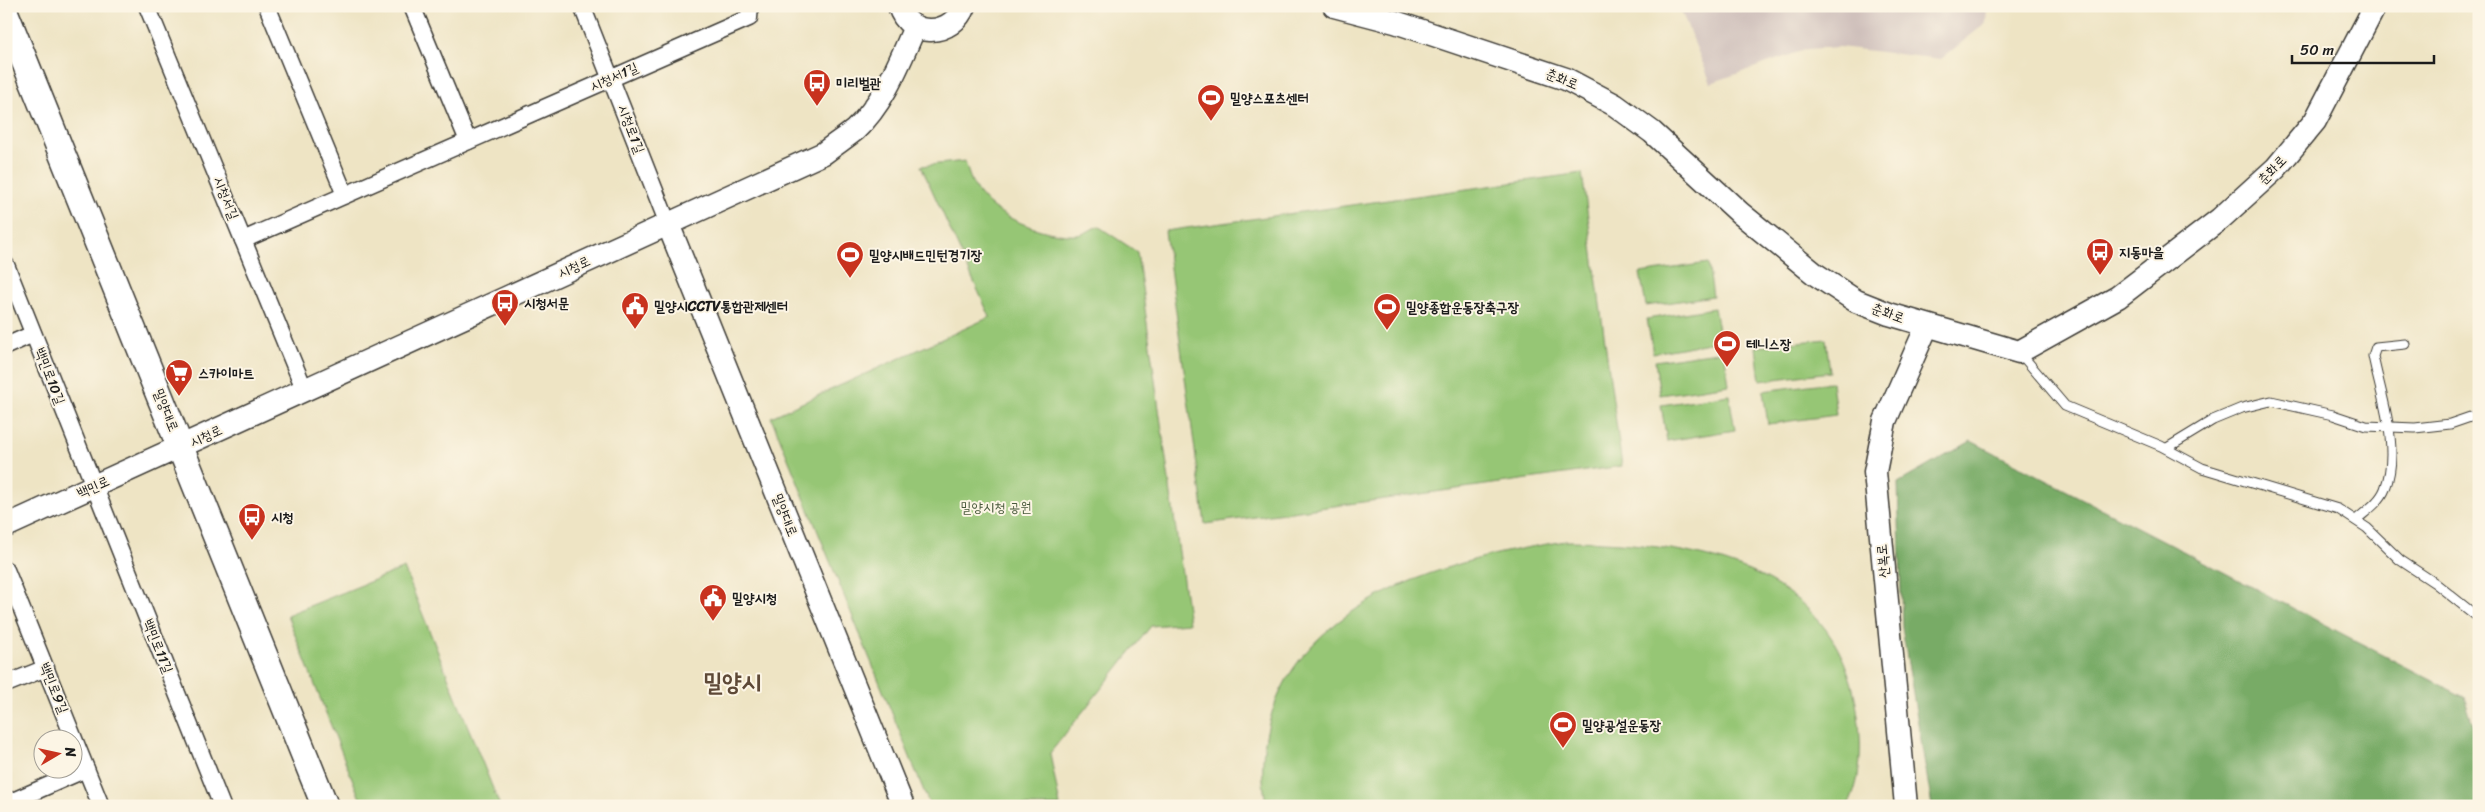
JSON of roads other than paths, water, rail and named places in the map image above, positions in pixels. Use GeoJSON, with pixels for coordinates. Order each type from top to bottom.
{"type":"FeatureCollection","features":[{"type":"Feature","properties":{"kind":"main road","name":"밀양대로"},"geometry":{"type":"LineString","coordinates":[[6,14],[325,806]]}},
{"type":"Feature","properties":{"kind":"street","name":"시청서길"},"geometry":{"type":"LineString","coordinates":[[147,6],[305,391]]}},
{"type":"Feature","properties":{"kind":"street"},"geometry":{"type":"LineString","coordinates":[[267,6],[346,195]]}},
{"type":"Feature","properties":{"kind":"street"},"geometry":{"type":"LineString","coordinates":[[412,6],[468,141]]}},
{"type":"Feature","properties":{"kind":"street","name":"시청로1길"},"geometry":{"type":"LineString","coordinates":[[582,6],[668,224]]}},
{"type":"Feature","properties":{"kind":"street","name":"시청서1길"},"geometry":{"type":"LineString","coordinates":[[243,240],[749,18],[750,6]]}},
{"type":"Feature","properties":{"kind":"street"},"geometry":{"type":"LineString","coordinates":[[899,6],[906,20],[915,27],[936,31],[946,28],[955,22],[964,6]]}},
{"type":"Feature","properties":{"kind":"street","name":"춘화로"},"geometry":{"type":"LineString","coordinates":[[1334,6],[1395,22],[1566,79],[1615,105],[1652,132],[1740,213],[1815,274],[1856,301],[1928,326],[2019,352],[2118,298],[2220,219],[2276,168],[2314,122],[2375,6]]}},
{"type":"Feature","properties":{"kind":"street","name":"시청로"},"geometry":{"type":"LineString","coordinates":[[181,447],[824,153],[855,130],[879,100],[896,70],[915,27]]}},
{"type":"Feature","properties":{"kind":"street","name":"밀양대로"},"geometry":{"type":"LineString","coordinates":[[668,224],[903,806]]}},
{"type":"Feature","properties":{"kind":"street","name":"백민로10길"},"geometry":{"type":"LineString","coordinates":[[6,265],[93,487]]}},
{"type":"Feature","properties":{"kind":"street","name":"산복로"},"geometry":{"type":"LineString","coordinates":[[1906,806],[1875,472],[1885,421],[1928,326]]}},
{"type":"Feature","properties":{"kind":"street"},"geometry":{"type":"LineString","coordinates":[[6,346],[33,334]]}},
{"type":"Feature","properties":{"kind":"street","name":"백민로"},"geometry":{"type":"LineString","coordinates":[[6,526],[181,447]]}},
{"type":"Feature","properties":{"kind":"street","name":"백민로11길"},"geometry":{"type":"LineString","coordinates":[[93,487],[222,806]]}},
{"type":"Feature","properties":{"kind":"street","name":"백민로9길"},"geometry":{"type":"LineString","coordinates":[[6,570],[101,806]]}},
{"type":"Feature","properties":{"kind":"street"},"geometry":{"type":"LineString","coordinates":[[6,684],[46,668]]}},
{"type":"Feature","properties":{"kind":"street"},"geometry":{"type":"LineString","coordinates":[[6,804],[86,769]]}},
{"type":"Feature","properties":{"kind":"lane"},"geometry":{"type":"LineString","coordinates":[[2356,520],[2379,499],[2385,490],[2392,459],[2388,427],[2373,356],[2376,347],[2405,344]]}},
{"type":"Feature","properties":{"kind":"lane"},"geometry":{"type":"LineString","coordinates":[[2019,352],[2065,406],[2167,448],[2202,468],[2338,509],[2356,520],[2400,560],[2435,583],[2479,618]]}},
{"type":"Feature","properties":{"kind":"lane"},"geometry":{"type":"LineString","coordinates":[[2167,448],[2214,420],[2242,408],[2271,401],[2334,415],[2366,426],[2415,428],[2450,424],[2479,414]]}},
{"type":"Feature","properties":{"kind":"place","name":"미리벌관"},"geometry":{"type":"Point","coordinates":[817,107]}},
{"type":"Feature","properties":{"kind":"place","name":"밀양스포츠센터"},"geometry":{"type":"Point","coordinates":[1211,122]}},
{"type":"Feature","properties":{"kind":"place","name":"지동마을"},"geometry":{"type":"Point","coordinates":[2100,276]}},
{"type":"Feature","properties":{"kind":"place","name":"밀양시배드민턴경기장"},"geometry":{"type":"Point","coordinates":[850,279]}},
{"type":"Feature","properties":{"kind":"place","name":"시청서문"},"geometry":{"type":"Point","coordinates":[505,327]}},
{"type":"Feature","properties":{"kind":"place","name":"밀양시CCTV통합관제센터"},"geometry":{"type":"Point","coordinates":[635,330]}},
{"type":"Feature","properties":{"kind":"place","name":"밀양종합운동장축구장"},"geometry":{"type":"Point","coordinates":[1387,331]}},
{"type":"Feature","properties":{"kind":"place","name":"테니스장"},"geometry":{"type":"Point","coordinates":[1727,368]}},
{"type":"Feature","properties":{"kind":"place","name":"스카이마트"},"geometry":{"type":"Point","coordinates":[179,397]}},
{"type":"Feature","properties":{"kind":"place","name":"시청"},"geometry":{"type":"Point","coordinates":[252,541]}},
{"type":"Feature","properties":{"kind":"place","name":"밀양시청"},"geometry":{"type":"Point","coordinates":[713,622]}},
{"type":"Feature","properties":{"kind":"place","name":"밀양공설운동장"},"geometry":{"type":"Point","coordinates":[1563,749]}},
{"type":"Feature","properties":{"kind":"district","name":"밀양시"},"geometry":{"type":"Point","coordinates":[732,682]}},
{"type":"Feature","properties":{"kind":"park label","name":"밀양시청 공원"},"geometry":{"type":"Point","coordinates":[996,507]}}]}
